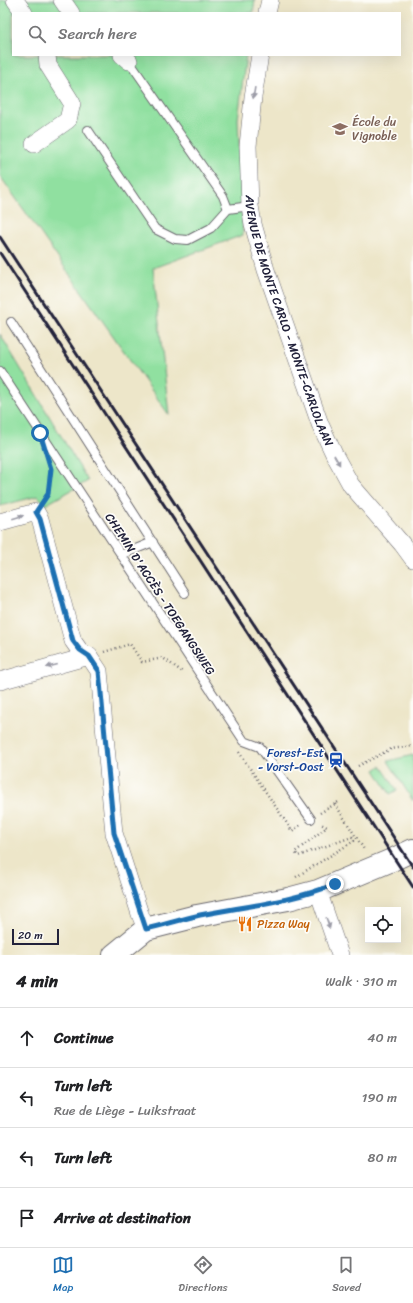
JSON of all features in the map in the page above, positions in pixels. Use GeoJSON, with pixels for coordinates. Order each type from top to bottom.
{"type":"FeatureCollection","features":[{"type":"Feature","properties":{"kind":"street"},"geometry":{"type":"LineString","coordinates":[[15,0],[23,12]]}},
{"type":"Feature","properties":{"kind":"street"},"geometry":{"type":"LineString","coordinates":[[62,0],[70,12]]}},
{"type":"Feature","properties":{"kind":"street"},"geometry":{"type":"LineString","coordinates":[[267,12],[270,0]]}},
{"type":"Feature","properties":{"kind":"street"},"geometry":{"type":"LineString","coordinates":[[34,144],[68,120],[72,103],[48,65],[47,56]]}},
{"type":"Feature","properties":{"kind":"street","name":"AVENUE DE MONTE CARLO - MONTE-CARLOLAAN"},"geometry":{"type":"LineString","coordinates":[[260,56],[253,97],[248,146],[250,206],[253,224],[266,270],[320,424],[334,454],[351,485],[402,544],[413,559]]}},
{"type":"Feature","properties":{"kind":"street"},"geometry":{"type":"LineString","coordinates":[[0,522],[36,512],[40,519],[73,641],[80,650],[89,656],[99,671],[114,833],[146,929]]}},
{"type":"Feature","properties":{"kind":"street"},"geometry":{"type":"LineString","coordinates":[[0,681],[89,656]]}},
{"type":"Feature","properties":{"kind":"street"},"geometry":{"type":"LineString","coordinates":[[114,955],[146,929],[197,916],[288,899],[318,891],[413,850]]}},
{"type":"Feature","properties":{"kind":"street"},"geometry":{"type":"LineString","coordinates":[[318,891],[340,955]]}},
{"type":"Feature","properties":{"kind":"lane"},"geometry":{"type":"LineString","coordinates":[[125,58],[223,196],[228,209]]}},
{"type":"Feature","properties":{"kind":"lane"},"geometry":{"type":"LineString","coordinates":[[88,130],[155,229],[175,239],[188,240],[211,228],[228,209],[250,206]]}},
{"type":"Feature","properties":{"kind":"lane"},"geometry":{"type":"LineString","coordinates":[[11,322],[185,593]]}},
{"type":"Feature","properties":{"kind":"lane","name":"CHEMIN D'ACCÈS - TOEGANGSWEG"},"geometry":{"type":"LineString","coordinates":[[0,371],[244,741],[260,747],[312,819]]}},
{"type":"Feature","properties":{"kind":"lane"},"geometry":{"type":"LineString","coordinates":[[120,555],[153,542]]}},
{"type":"Feature","properties":{"kind":"path"},"geometry":{"type":"LineString","coordinates":[[36,512],[48,494],[51,469]]}},
{"type":"Feature","properties":{"kind":"path"},"geometry":{"type":"LineString","coordinates":[[89,656],[130,644],[142,662],[163,658],[189,676]]}},
{"type":"Feature","properties":{"kind":"path"},"geometry":{"type":"LineString","coordinates":[[358,766],[391,750],[413,746]]}},
{"type":"Feature","properties":{"kind":"path"},"geometry":{"type":"LineString","coordinates":[[236,747],[292,831],[340,801]]}},
{"type":"Feature","properties":{"kind":"path"},"geometry":{"type":"LineString","coordinates":[[335,804],[365,852]]}},
{"type":"Feature","properties":{"kind":"path"},"geometry":{"type":"LineString","coordinates":[[295,878],[354,841],[352,837],[298,856],[295,852],[327,827],[312,819]]}},
{"type":"Feature","properties":{"kind":"green space"},"geometry":{"type":"Polygon","coordinates":[[[0,0],[255,0],[253,12],[12,12],[12,56],[246,56],[238,119],[243,235],[153,268],[169,415],[0,176],[0,0]]]}},
{"type":"Feature","properties":{"kind":"green space"},"geometry":{"type":"Polygon","coordinates":[[[0,334],[88,481],[45,505],[38,496],[0,506],[0,334]]]}},
{"type":"Feature","properties":{"kind":"green space"},"geometry":{"type":"Polygon","coordinates":[[[413,755],[413,801],[388,761],[413,755]]]}},
{"type":"Feature","properties":{"kind":"green space"},"geometry":{"type":"Polygon","coordinates":[[[381,766],[397,790],[390,794],[375,770],[381,766]]]}},
{"type":"Feature","properties":{"kind":"railway"},"geometry":{"type":"LineString","coordinates":[[0,237],[413,867]]}},
{"type":"Feature","properties":{"kind":"railway"},"geometry":{"type":"LineString","coordinates":[[0,253],[413,887]]}},
{"type":"Feature","properties":{"kind":"place","name":"École du Vignoble"},"geometry":{"type":"Point","coordinates":[340,129]}},
{"type":"Feature","properties":{"kind":"place","name":"Forest-Est - Vorst-Oost"},"geometry":{"type":"Point","coordinates":[336,760]}},
{"type":"Feature","properties":{"kind":"place","name":"Pizza Way"},"geometry":{"type":"Point","coordinates":[245,924]}},
{"type":"Feature","properties":{"kind":"route"},"geometry":{"type":"LineString","coordinates":[[40,433],[51,469],[48,494],[36,512],[40,519],[73,641],[80,650],[89,656],[99,671],[114,833],[146,929],[197,916],[288,899],[318,891],[335,884]]}}]}
